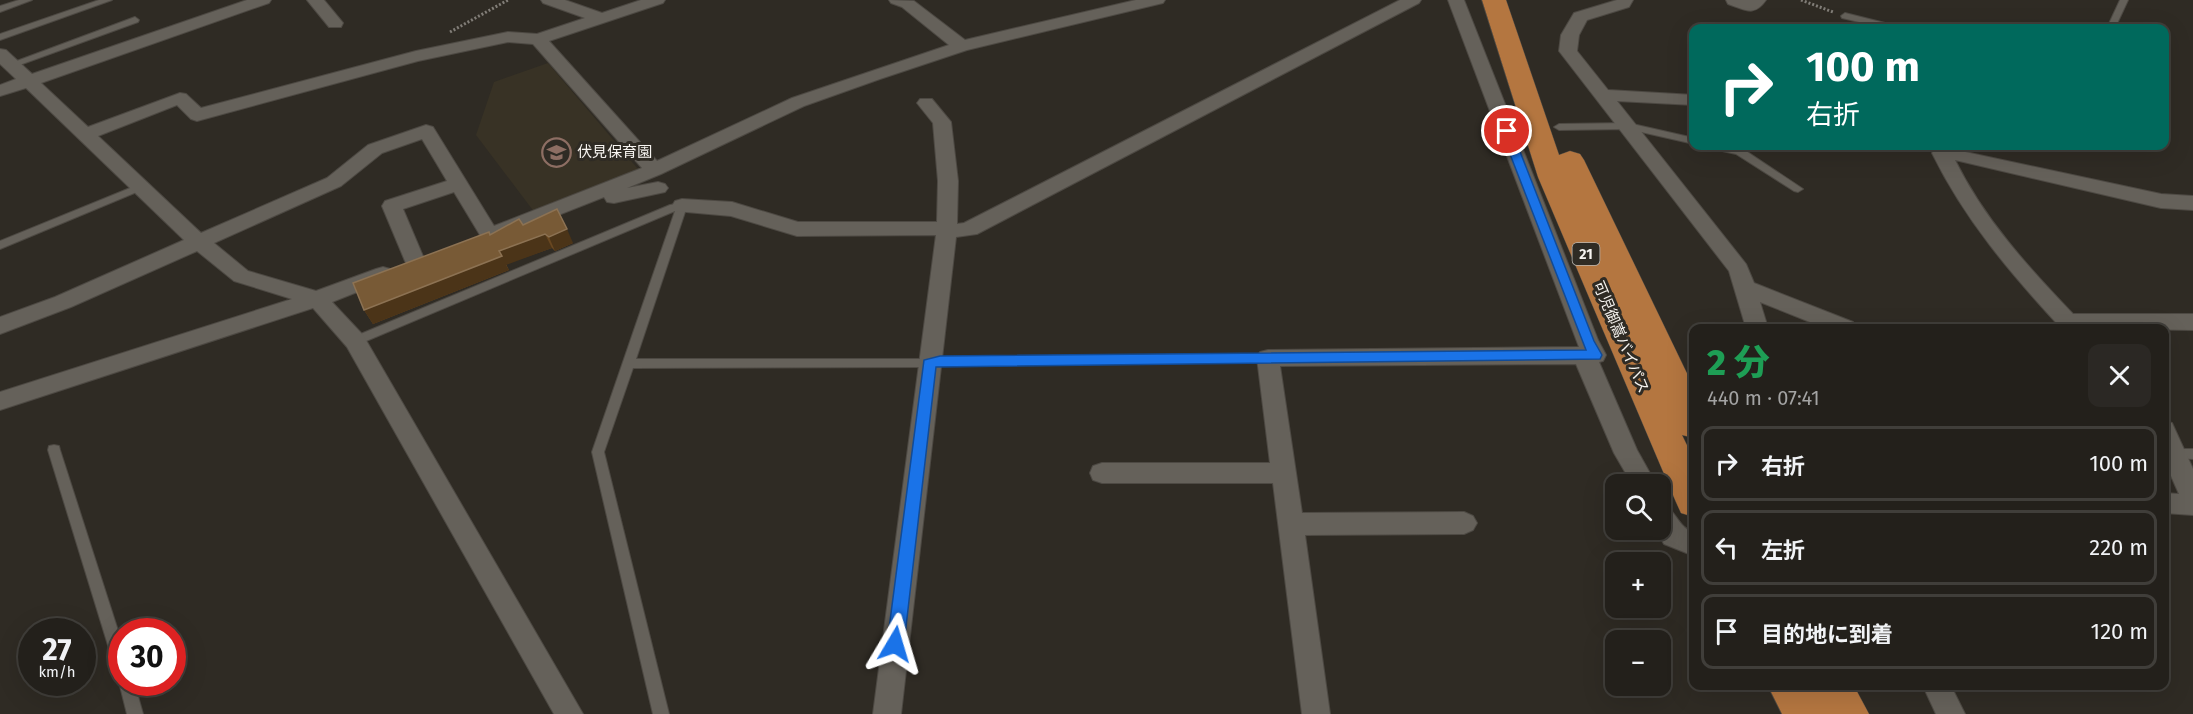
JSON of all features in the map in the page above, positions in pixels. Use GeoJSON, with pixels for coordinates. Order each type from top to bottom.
{"type":"FeatureCollection","features":[{"type":"Feature","properties":{"kind":"highway","name":"可児御嵩バイパス"},"geometry":{"type":"LineString","coordinates":[[1494,0],[1552,177],[1689,491]]}},
{"type":"Feature","properties":{"kind":"highway","name":"可児御嵩バイパス"},"geometry":{"type":"LineString","coordinates":[[1513,0],[1577,177],[1689,414]]}},
{"type":"Feature","properties":{"kind":"highway"},"geometry":{"type":"LineString","coordinates":[[1791,690],[1804,714]]}},
{"type":"Feature","properties":{"kind":"highway"},"geometry":{"type":"LineString","coordinates":[[1833,690],[1848,714]]}},
{"type":"Feature","properties":{"kind":"street"},"geometry":{"type":"LineString","coordinates":[[0,91],[263,0]]}},
{"type":"Feature","properties":{"kind":"street"},"geometry":{"type":"LineString","coordinates":[[315,0],[335,23]]}},
{"type":"Feature","properties":{"kind":"street"},"geometry":{"type":"LineString","coordinates":[[549,0],[602,18]]}},
{"type":"Feature","properties":{"kind":"street"},"geometry":{"type":"LineString","coordinates":[[86,134],[180,98],[197,116],[416,56],[508,37],[538,39],[657,0]]}},
{"type":"Feature","properties":{"kind":"street"},"geometry":{"type":"LineString","coordinates":[[897,0],[908,4],[962,46]]}},
{"type":"Feature","properties":{"kind":"street"},"geometry":{"type":"LineString","coordinates":[[468,243],[565,206],[656,179],[798,102],[962,46],[1157,0]]}},
{"type":"Feature","properties":{"kind":"street"},"geometry":{"type":"LineString","coordinates":[[682,206],[732,209],[797,229],[947,229],[961,231],[970,229],[1413,0]]}},
{"type":"Feature","properties":{"kind":"street"},"geometry":{"type":"LineString","coordinates":[[1316,714],[1268,358],[1585,357],[1596,355],[1587,341],[1455,0]]}},
{"type":"Feature","properties":{"kind":"street"},"geometry":{"type":"LineString","coordinates":[[1626,0],[1623,4],[1580,17],[1570,35],[1568,51],[1738,269],[1756,324]]}},
{"type":"Feature","properties":{"kind":"street"},"geometry":{"type":"LineString","coordinates":[[1734,1],[1752,8],[1758,0]]}},
{"type":"Feature","properties":{"kind":"street"},"geometry":{"type":"LineString","coordinates":[[538,39],[656,179]]}},
{"type":"Feature","properties":{"kind":"street"},"geometry":{"type":"LineString","coordinates":[[6,59],[199,242],[241,276],[317,298],[355,341],[569,714]]}},
{"type":"Feature","properties":{"kind":"street"},"geometry":{"type":"LineString","coordinates":[[1604,95],[1689,100]]}},
{"type":"Feature","properties":{"kind":"street"},"geometry":{"type":"LineString","coordinates":[[887,714],[947,229],[948,182],[942,122],[926,103]]}},
{"type":"Feature","properties":{"kind":"street"},"geometry":{"type":"LineString","coordinates":[[0,326],[63,302],[334,182],[375,149],[426,131],[490,235]]}},
{"type":"Feature","properties":{"kind":"street"},"geometry":{"type":"LineString","coordinates":[[1942,150],[1979,219],[2005,254],[2070,324]]}},
{"type":"Feature","properties":{"kind":"street"},"geometry":{"type":"LineString","coordinates":[[1944,150],[2161,201],[2193,203]]}},
{"type":"Feature","properties":{"kind":"street"},"geometry":{"type":"LineString","coordinates":[[415,261],[392,206],[459,184]]}},
{"type":"Feature","properties":{"kind":"street"},"geometry":{"type":"LineString","coordinates":[[0,401],[317,298],[436,254]]}},
{"type":"Feature","properties":{"kind":"street"},"geometry":{"type":"LineString","coordinates":[[1743,287],[1835,324]]}},
{"type":"Feature","properties":{"kind":"street"},"geometry":{"type":"LineString","coordinates":[[2112,324],[2193,322]]}},
{"type":"Feature","properties":{"kind":"street"},"geometry":{"type":"LineString","coordinates":[[1585,357],[1626,453],[1638,474]]}},
{"type":"Feature","properties":{"kind":"street"},"geometry":{"type":"LineString","coordinates":[[2174,444],[2193,498]]}},
{"type":"Feature","properties":{"kind":"street"},"geometry":{"type":"LineString","coordinates":[[1102,473],[1284,473]]}},
{"type":"Feature","properties":{"kind":"street"},"geometry":{"type":"LineString","coordinates":[[2169,503],[2193,505]]}},
{"type":"Feature","properties":{"kind":"street"},"geometry":{"type":"LineString","coordinates":[[1291,524],[1464,523]]}},
{"type":"Feature","properties":{"kind":"street"},"geometry":{"type":"LineString","coordinates":[[1671,534],[1689,543]]}},
{"type":"Feature","properties":{"kind":"street"},"geometry":{"type":"LineString","coordinates":[[1939,690],[1951,714]]}},
{"type":"Feature","properties":{"kind":"lane"},"geometry":{"type":"LineString","coordinates":[[0,9],[28,0]]}},
{"type":"Feature","properties":{"kind":"lane"},"geometry":{"type":"LineString","coordinates":[[0,37],[108,0]]}},
{"type":"Feature","properties":{"kind":"lane"},"geometry":{"type":"LineString","coordinates":[[2113,24],[2124,0]]}},
{"type":"Feature","properties":{"kind":"lane"},"geometry":{"type":"LineString","coordinates":[[1845,16],[1878,24]]}},
{"type":"Feature","properties":{"kind":"lane"},"geometry":{"type":"LineString","coordinates":[[6,59],[135,20]]}},
{"type":"Feature","properties":{"kind":"lane"},"geometry":{"type":"LineString","coordinates":[[1559,127],[1628,126],[1689,140]]}},
{"type":"Feature","properties":{"kind":"lane"},"geometry":{"type":"LineString","coordinates":[[1734,150],[1739,151],[1798,189]]}},
{"type":"Feature","properties":{"kind":"lane"},"geometry":{"type":"LineString","coordinates":[[0,245],[140,187]]}},
{"type":"Feature","properties":{"kind":"lane"},"geometry":{"type":"LineString","coordinates":[[355,341],[674,207],[682,206],[598,452],[661,714]]}},
{"type":"Feature","properties":{"kind":"lane"},"geometry":{"type":"LineString","coordinates":[[628,364],[929,363],[940,361],[1268,358]]}},
{"type":"Feature","properties":{"kind":"lane"},"geometry":{"type":"LineString","coordinates":[[54,450],[108,623]]}},
{"type":"Feature","properties":{"kind":"lane"},"geometry":{"type":"LineString","coordinates":[[130,696],[135,714]]}},
{"type":"Feature","properties":{"kind":"path"},"geometry":{"type":"LineString","coordinates":[[1801,0],[1845,16]]}},
{"type":"Feature","properties":{"kind":"shaded area","name":"伏見保育園"},"geometry":{"type":"Polygon","coordinates":[[[548,63],[638,169],[535,213],[476,135],[494,82],[548,63]]]}},
{"type":"Feature","properties":{"kind":"building"},"geometry":{"type":"Polygon","coordinates":[[[557,209],[567,229],[549,237],[545,234],[499,251],[502,256],[364,310],[353,283],[489,232],[490,235],[519,219],[523,225],[557,209]]]}},
{"type":"Feature","properties":{"kind":"place","name":"伏見保育園"},"geometry":{"type":"Point","coordinates":[556,152]}},
{"type":"Feature","properties":{"kind":"route"},"geometry":{"type":"LineString","coordinates":[[895,644],[929,363],[1099,358],[1585,357],[1596,355],[1587,341],[1507,131]]}}]}
